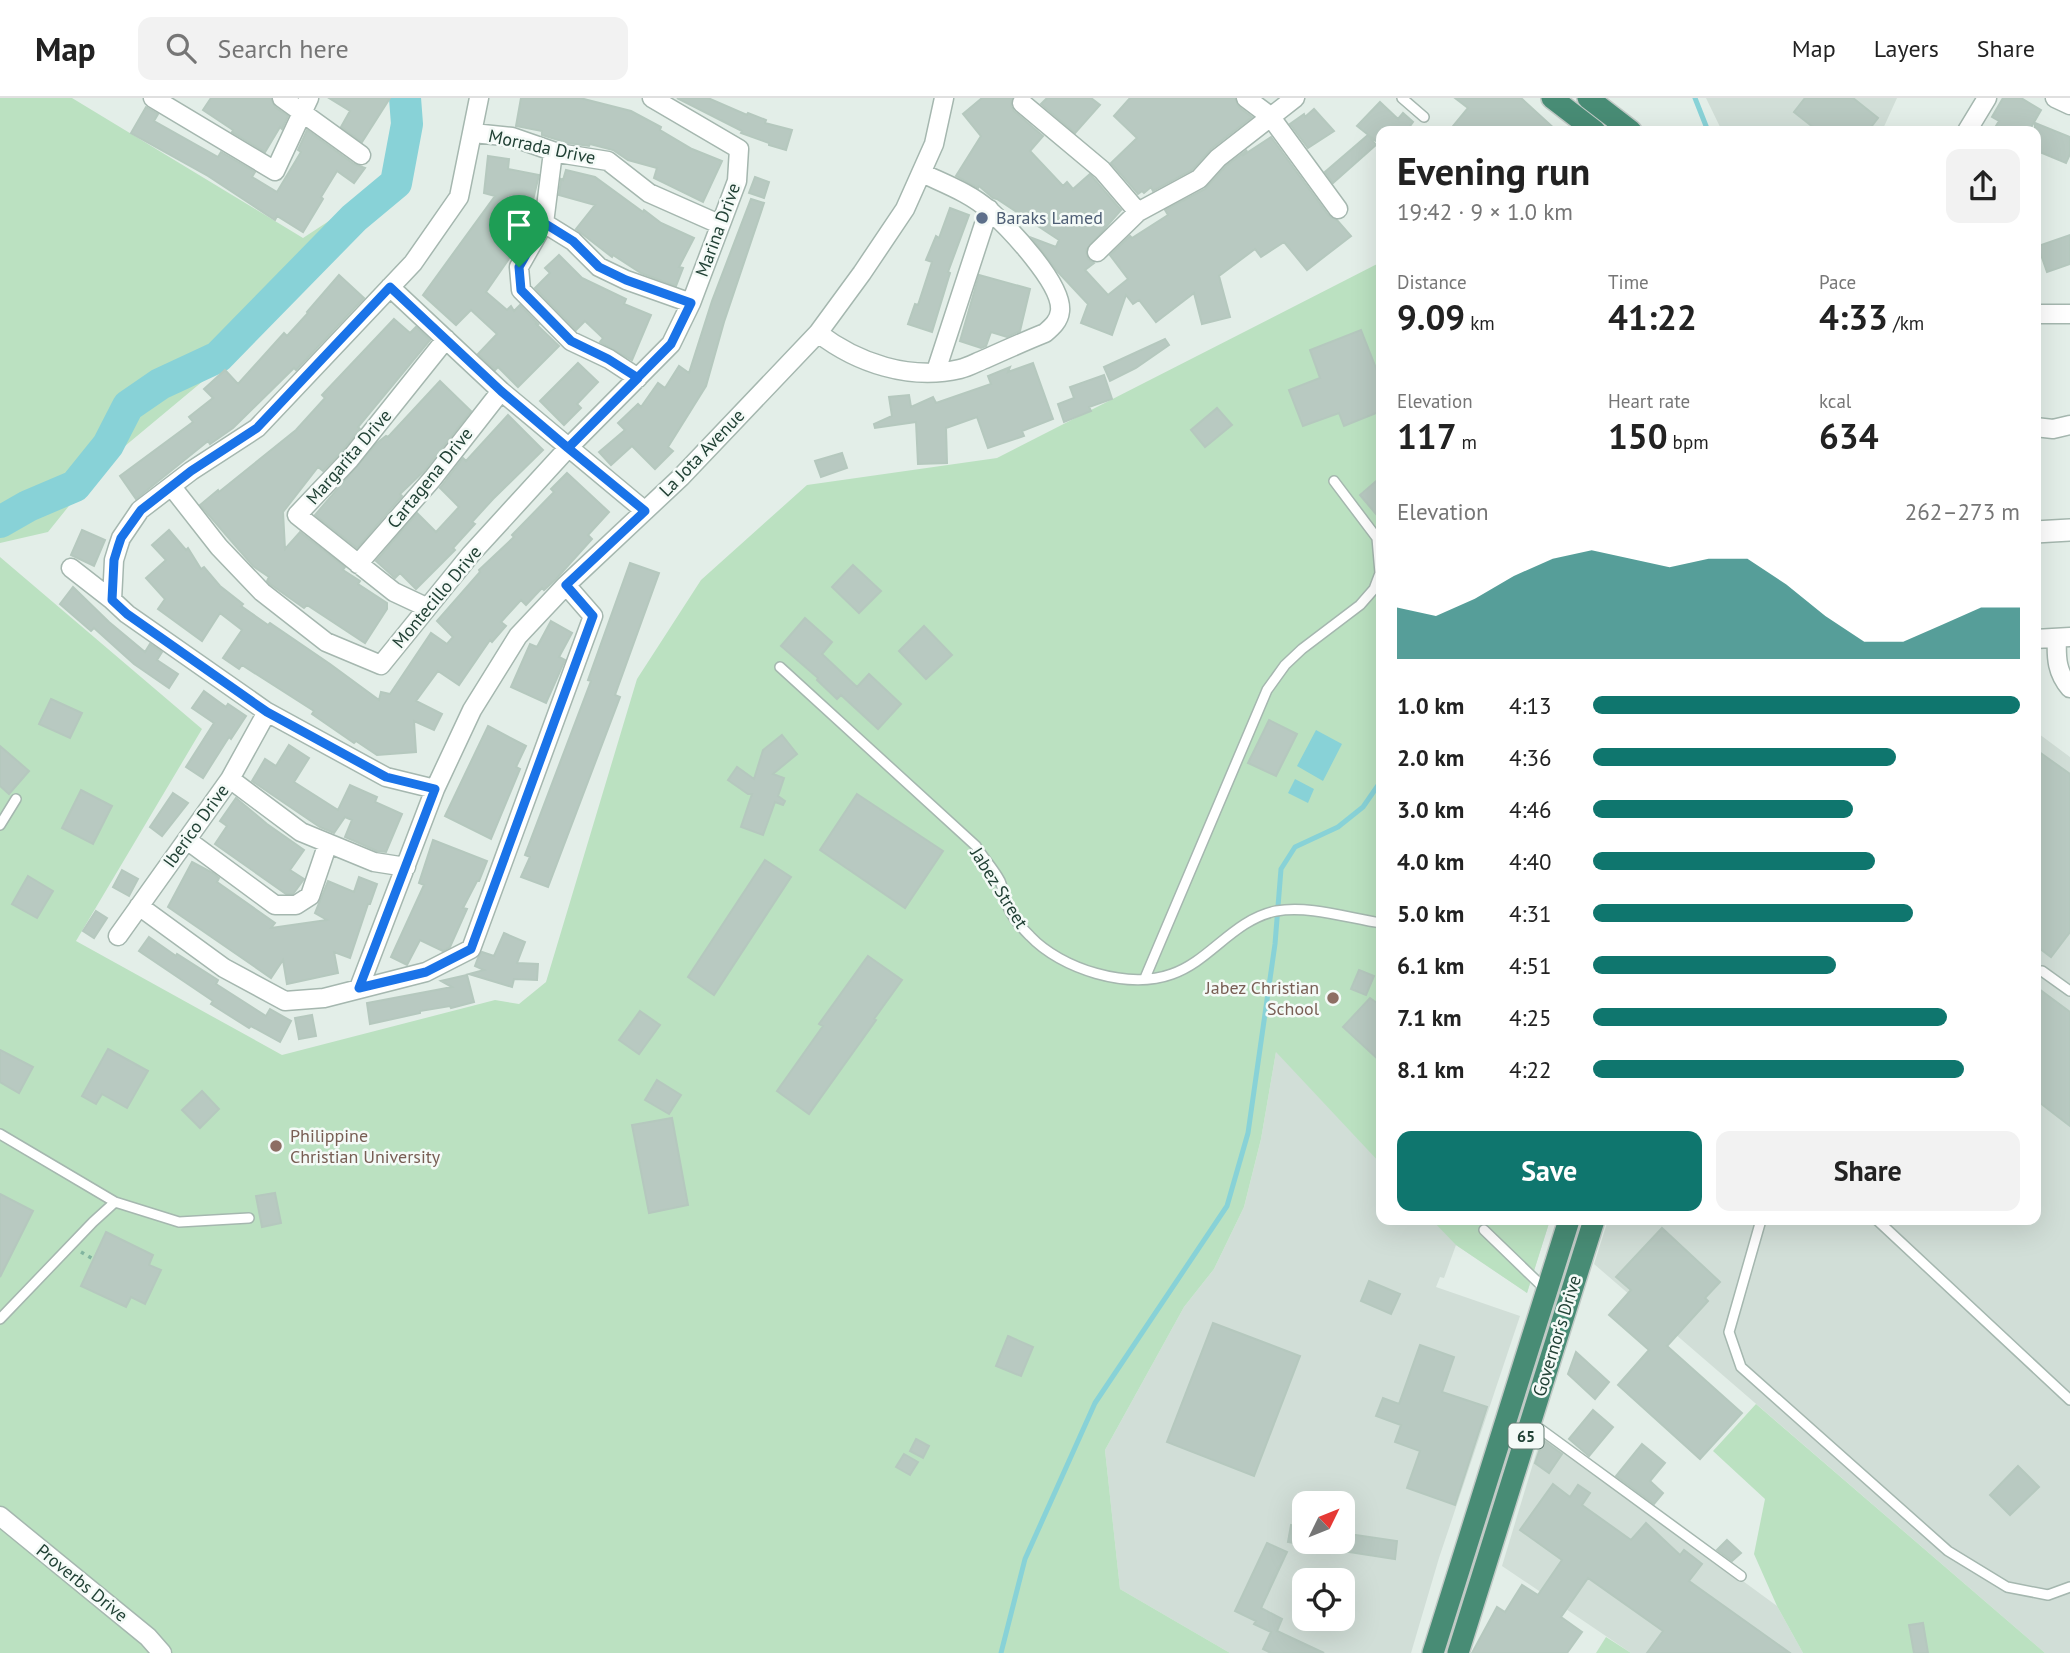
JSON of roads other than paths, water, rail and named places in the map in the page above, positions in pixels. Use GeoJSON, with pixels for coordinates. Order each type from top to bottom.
{"type":"FeatureCollection","features":[{"type":"Feature","properties":{"kind":"highway"},"geometry":{"type":"LineString","coordinates":[[1552,98],[1588,126]]}},
{"type":"Feature","properties":{"kind":"highway"},"geometry":{"type":"LineString","coordinates":[[1588,98],[1624,126]]}},
{"type":"Feature","properties":{"kind":"highway","name":"Governor's Drive"},"geometry":{"type":"LineString","coordinates":[[1436,1645],[1567,1225]]}},
{"type":"Feature","properties":{"kind":"highway","name":"Governor's Drive"},"geometry":{"type":"LineString","coordinates":[[1461,1652],[1592,1225]]}},
{"type":"Feature","properties":{"kind":"street"},"geometry":{"type":"LineString","coordinates":[[153,98],[174,103],[275,171],[306,104]]}},
{"type":"Feature","properties":{"kind":"street"},"geometry":{"type":"LineString","coordinates":[[282,98],[306,104],[361,155]]}},
{"type":"Feature","properties":{"kind":"street"},"geometry":{"type":"LineString","coordinates":[[112,600],[114,560],[121,538],[141,510],[191,471],[257,428],[413,263],[459,197],[479,98]]}},
{"type":"Feature","properties":{"kind":"street","name":"Marina Drive"},"geometry":{"type":"LineString","coordinates":[[568,448],[671,344],[691,303],[737,181],[739,149],[652,98]]}},
{"type":"Feature","properties":{"kind":"street","name":"La Jota Avenue"},"geometry":{"type":"LineString","coordinates":[[359,988],[435,789],[472,710],[518,636],[566,585],[681,477],[818,333],[905,209],[934,144],[944,98]]}},
{"type":"Feature","properties":{"kind":"street"},"geometry":{"type":"LineString","coordinates":[[1246,98],[1270,116],[1338,209]]}},
{"type":"Feature","properties":{"kind":"street"},"geometry":{"type":"LineString","coordinates":[[1097,251],[1138,212],[1199,180],[1218,158],[1294,98]]}},
{"type":"Feature","properties":{"kind":"street"},"geometry":{"type":"LineString","coordinates":[[1970,126],[1987,98]]}},
{"type":"Feature","properties":{"kind":"street"},"geometry":{"type":"LineString","coordinates":[[2055,98],[2070,105]]}},
{"type":"Feature","properties":{"kind":"street"},"geometry":{"type":"LineString","coordinates":[[1022,103],[1102,170],[1138,212]]}},
{"type":"Feature","properties":{"kind":"street","name":"Morrada Drive"},"geometry":{"type":"LineString","coordinates":[[473,134],[512,137],[553,152],[608,161],[649,193],[719,224]]}},
{"type":"Feature","properties":{"kind":"street"},"geometry":{"type":"LineString","coordinates":[[553,152],[544,223],[519,267],[521,290],[571,341],[608,359],[638,378]]}},
{"type":"Feature","properties":{"kind":"street"},"geometry":{"type":"LineString","coordinates":[[818,333],[841,351],[872,363],[905,371],[936,371],[961,369],[1045,333],[1056,323],[1060,316],[1060,299],[1051,282],[1028,252],[989,209],[961,191],[922,173]]}},
{"type":"Feature","properties":{"kind":"street"},"geometry":{"type":"LineString","coordinates":[[936,371],[989,209]]}},
{"type":"Feature","properties":{"kind":"street"},"geometry":{"type":"LineString","coordinates":[[544,223],[573,241],[599,267],[626,280],[691,303]]}},
{"type":"Feature","properties":{"kind":"street"},"geometry":{"type":"LineString","coordinates":[[390,287],[501,391],[645,511]]}},
{"type":"Feature","properties":{"kind":"street"},"geometry":{"type":"LineString","coordinates":[[2041,314],[2070,314]]}},
{"type":"Feature","properties":{"kind":"street","name":"Margarita Drive"},"geometry":{"type":"LineString","coordinates":[[426,607],[394,592],[297,515],[350,459],[446,339]]}},
{"type":"Feature","properties":{"kind":"street","name":"Cartagena Drive"},"geometry":{"type":"LineString","coordinates":[[358,564],[433,478],[501,391]]}},
{"type":"Feature","properties":{"kind":"street"},"geometry":{"type":"LineString","coordinates":[[2041,428],[2053,429],[2070,425]]}},
{"type":"Feature","properties":{"kind":"street","name":"Montecillo Drive"},"geometry":{"type":"LineString","coordinates":[[172,487],[219,547],[262,592],[326,642],[381,665],[471,554],[568,448]]}},
{"type":"Feature","properties":{"kind":"street"},"geometry":{"type":"LineString","coordinates":[[2041,532],[2070,530]]}},
{"type":"Feature","properties":{"kind":"street"},"geometry":{"type":"LineString","coordinates":[[71,568],[127,614],[267,712],[386,777],[435,789]]}},
{"type":"Feature","properties":{"kind":"street"},"geometry":{"type":"LineString","coordinates":[[139,906],[224,968],[285,1002],[324,999],[426,972],[471,949],[593,616],[566,585]]}},
{"type":"Feature","properties":{"kind":"street"},"geometry":{"type":"LineString","coordinates":[[2041,639],[2064,638],[2056,654],[2062,679],[2070,688]]}},
{"type":"Feature","properties":{"kind":"street","name":"Iberico Drive"},"geometry":{"type":"LineString","coordinates":[[118,936],[230,779],[267,712]]}},
{"type":"Feature","properties":{"kind":"street"},"geometry":{"type":"LineString","coordinates":[[230,779],[301,832],[374,862],[406,867]]}},
{"type":"Feature","properties":{"kind":"street"},"geometry":{"type":"LineString","coordinates":[[187,840],[275,905],[296,905],[310,896],[328,843]]}},
{"type":"Feature","properties":{"kind":"street","name":"Proverbs Drive"},"geometry":{"type":"LineString","coordinates":[[0,1516],[148,1637],[162,1653]]}},
{"type":"Feature","properties":{"kind":"street"},"geometry":{"type":"LineString","coordinates":[[1436,1645],[1461,1652]]}},
{"type":"Feature","properties":{"kind":"lane"},"geometry":{"type":"LineString","coordinates":[[1402,98],[1424,117]]}},
{"type":"Feature","properties":{"kind":"lane"},"geometry":{"type":"LineString","coordinates":[[1334,481],[1376,537]]}},
{"type":"Feature","properties":{"kind":"lane"},"geometry":{"type":"LineString","coordinates":[[1145,978],[1267,691],[1285,665],[1360,605],[1376,584]]}},
{"type":"Feature","properties":{"kind":"lane","name":"Jabez Street"},"geometry":{"type":"LineString","coordinates":[[780,667],[976,846],[1000,881],[1010,913],[1030,937],[1054,957],[1084,970],[1117,977],[1145,978],[1172,974],[1257,917],[1293,910],[1376,922]]}},
{"type":"Feature","properties":{"kind":"lane"},"geometry":{"type":"LineString","coordinates":[[0,825],[16,799]]}},
{"type":"Feature","properties":{"kind":"lane"},"geometry":{"type":"LineString","coordinates":[[2042,971],[2070,991]]}},
{"type":"Feature","properties":{"kind":"lane"},"geometry":{"type":"LineString","coordinates":[[0,1134],[115,1202],[179,1222],[249,1219]]}},
{"type":"Feature","properties":{"kind":"lane"},"geometry":{"type":"LineString","coordinates":[[0,1319],[115,1202]]}},
{"type":"Feature","properties":{"kind":"lane"},"geometry":{"type":"LineString","coordinates":[[1761,1225],[1729,1332],[1741,1367],[1948,1550],[2007,1587],[2048,1595],[2070,1587]]}},
{"type":"Feature","properties":{"kind":"lane"},"geometry":{"type":"LineString","coordinates":[[1882,1225],[2070,1400]]}},
{"type":"Feature","properties":{"kind":"lane"},"geometry":{"type":"LineString","coordinates":[[1484,1230],[1547,1290]]}},
{"type":"Feature","properties":{"kind":"lane"},"geometry":{"type":"LineString","coordinates":[[1530,1422],[1741,1576]]}},
{"type":"Feature","properties":{"kind":"water"},"geometry":{"type":"Polygon","coordinates":[[[1316,730],[1342,744],[1323,781],[1297,766],[1316,730]]]}},
{"type":"Feature","properties":{"kind":"water"},"geometry":{"type":"Polygon","coordinates":[[[1295,779],[1314,789],[1308,803],[1288,793],[1295,779]]]}},
{"type":"Feature","properties":{"kind":"waterway"},"geometry":{"type":"LineString","coordinates":[[0,522],[28,506],[75,486],[108,445],[128,406],[160,384],[218,357],[354,218],[396,183],[407,124],[405,98]]}},
{"type":"Feature","properties":{"kind":"waterway"},"geometry":{"type":"LineString","coordinates":[[1695,98],[1706,126]]}},
{"type":"Feature","properties":{"kind":"waterway"},"geometry":{"type":"LineString","coordinates":[[1001,1653],[1025,1559],[1095,1403],[1227,1206],[1248,1133],[1275,944],[1281,869],[1295,847],[1338,827],[1363,807],[1376,788]]}},
{"type":"Feature","properties":{"kind":"place","name":"Baraks Lamed"},"geometry":{"type":"Point","coordinates":[982,218]}},
{"type":"Feature","properties":{"kind":"place","name":"Jabez Christian School"},"geometry":{"type":"Point","coordinates":[1333,998]}},
{"type":"Feature","properties":{"kind":"place","name":"Philippine Christian University"},"geometry":{"type":"Point","coordinates":[276,1146]}}]}
